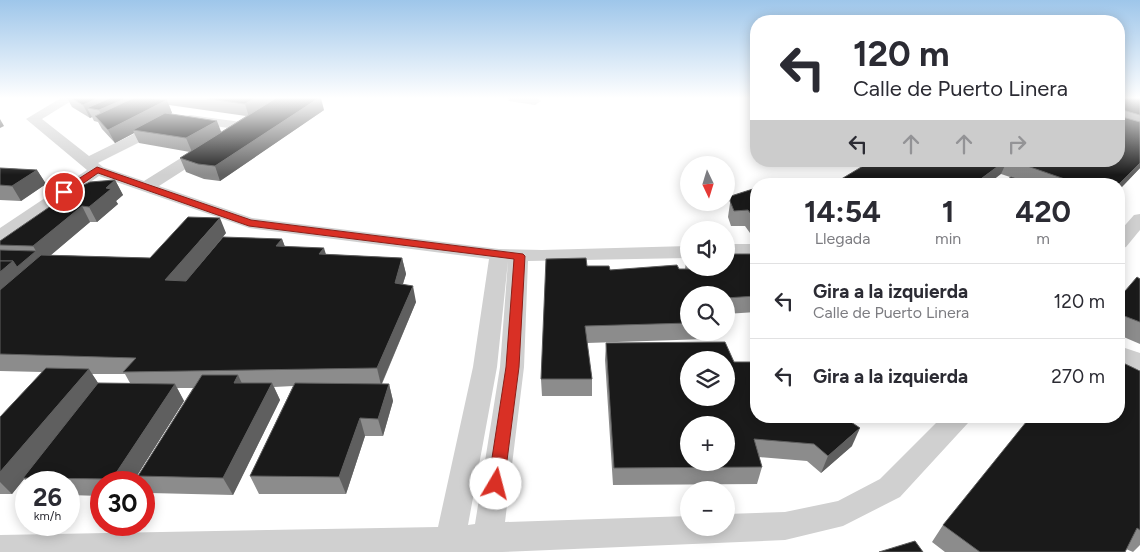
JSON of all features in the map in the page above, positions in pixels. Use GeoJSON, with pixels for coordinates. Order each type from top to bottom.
{"type":"FeatureCollection","features":[{"type":"Feature","properties":{"kind":"street"},"geometry":{"type":"LineString","coordinates":[[40,124],[92,166],[249,223],[509,256],[680,252]]}},
{"type":"Feature","properties":{"kind":"street"},"geometry":{"type":"LineString","coordinates":[[0,236],[92,166],[168,124]]}},
{"type":"Feature","properties":{"kind":"street"},"geometry":{"type":"LineString","coordinates":[[146,187],[243,126],[225,124]]}},
{"type":"Feature","properties":{"kind":"street"},"geometry":{"type":"LineString","coordinates":[[1125,236],[1140,219]]}},
{"type":"Feature","properties":{"kind":"street"},"geometry":{"type":"LineString","coordinates":[[735,250],[750,250]]}},
{"type":"Feature","properties":{"kind":"street"},"geometry":{"type":"LineString","coordinates":[[487,544],[512,367],[509,256]]}},
{"type":"Feature","properties":{"kind":"street"},"geometry":{"type":"LineString","coordinates":[[449,547],[509,256]]}},
{"type":"Feature","properties":{"kind":"street"},"geometry":{"type":"LineString","coordinates":[[1125,356],[1140,362]]}},
{"type":"Feature","properties":{"kind":"street"},"geometry":{"type":"LineString","coordinates":[[0,550],[449,547],[785,526],[843,513],[890,488],[952,423]]}},
{"type":"Feature","properties":{"kind":"building"},"geometry":{"type":"Polygon","coordinates":[[[102,124],[120,124],[108,130],[102,124]]]}},
{"type":"Feature","properties":{"kind":"building"},"geometry":{"type":"Polygon","coordinates":[[[145,124],[212,124],[186,138],[133,130],[145,124]]]}},
{"type":"Feature","properties":{"kind":"building"},"geometry":{"type":"Polygon","coordinates":[[[235,124],[280,124],[215,166],[198,164],[180,158],[235,124]]]}},
{"type":"Feature","properties":{"kind":"building"},"geometry":{"type":"Polygon","coordinates":[[[1125,124],[1140,124],[1140,163],[1125,178],[1062,178],[1030,167],[1125,167],[1125,124]]]}},
{"type":"Feature","properties":{"kind":"building"},"geometry":{"type":"Polygon","coordinates":[[[861,167],[997,167],[982,178],[843,178],[861,167]]]}},
{"type":"Feature","properties":{"kind":"building"},"geometry":{"type":"Polygon","coordinates":[[[0,168],[37,170],[12,186],[0,185],[0,168]]]}},
{"type":"Feature","properties":{"kind":"building"},"geometry":{"type":"Polygon","coordinates":[[[115,180],[106,188],[111,189],[89,207],[82,206],[33,246],[0,245],[0,241],[77,188],[90,182],[115,180]]]}},
{"type":"Feature","properties":{"kind":"building"},"geometry":{"type":"Polygon","coordinates":[[[750,190],[750,213],[748,210],[735,211],[735,195],[750,190]]]}},
{"type":"Feature","properties":{"kind":"building"},"geometry":{"type":"Polygon","coordinates":[[[188,217],[220,218],[165,280],[186,281],[223,237],[282,239],[276,246],[324,248],[319,254],[402,258],[395,283],[413,286],[377,368],[123,372],[136,358],[0,354],[0,290],[41,255],[150,258],[188,217]]]}},
{"type":"Feature","properties":{"kind":"building"},"geometry":{"type":"Polygon","coordinates":[[[0,250],[36,251],[17,267],[13,261],[0,261],[0,250]]]}},
{"type":"Feature","properties":{"kind":"building"},"geometry":{"type":"Polygon","coordinates":[[[735,254],[750,254],[750,296],[735,297],[735,286],[680,286],[680,323],[585,326],[592,379],[541,379],[546,259],[586,258],[587,266],[609,266],[610,270],[677,265],[680,276],[735,276],[735,254]]]}},
{"type":"Feature","properties":{"kind":"building"},"geometry":{"type":"Polygon","coordinates":[[[0,261],[13,261],[0,272],[0,261]]]}},
{"type":"Feature","properties":{"kind":"building"},"geometry":{"type":"Polygon","coordinates":[[[1137,277],[1140,279],[1140,322],[1125,316],[1125,291],[1137,277]]]}},
{"type":"Feature","properties":{"kind":"building"},"geometry":{"type":"Polygon","coordinates":[[[725,342],[729,351],[680,351],[680,406],[735,406],[735,362],[750,362],[750,423],[852,423],[860,428],[828,456],[814,444],[754,439],[762,467],[735,467],[735,416],[680,416],[680,468],[614,468],[606,343],[725,342]]]}},
{"type":"Feature","properties":{"kind":"building"},"geometry":{"type":"Polygon","coordinates":[[[1125,364],[1140,371],[1140,530],[1137,528],[1125,552],[980,552],[943,525],[1025,423],[1125,423],[1125,364]]]}},
{"type":"Feature","properties":{"kind":"building"},"geometry":{"type":"Polygon","coordinates":[[[46,368],[89,369],[0,472],[0,417],[46,368]]]}},
{"type":"Feature","properties":{"kind":"building"},"geometry":{"type":"Polygon","coordinates":[[[202,375],[238,375],[234,383],[272,383],[223,478],[155,476],[155,471],[141,471],[202,375]]]}},
{"type":"Feature","properties":{"kind":"building"},"geometry":{"type":"Polygon","coordinates":[[[98,383],[175,384],[117,471],[90,471],[90,479],[80,479],[80,471],[29,471],[98,383]]]}},
{"type":"Feature","properties":{"kind":"building"},"geometry":{"type":"Polygon","coordinates":[[[295,383],[389,384],[378,419],[360,418],[339,477],[250,476],[295,383]]]}},
{"type":"Feature","properties":{"kind":"building"},"geometry":{"type":"Polygon","coordinates":[[[915,541],[923,552],[879,552],[915,541]]]}},
{"type":"Feature","properties":{"kind":"route"},"geometry":{"type":"LineString","coordinates":[[64,192],[97,170],[249,223],[519,256],[512,367],[496,484]]}}]}
